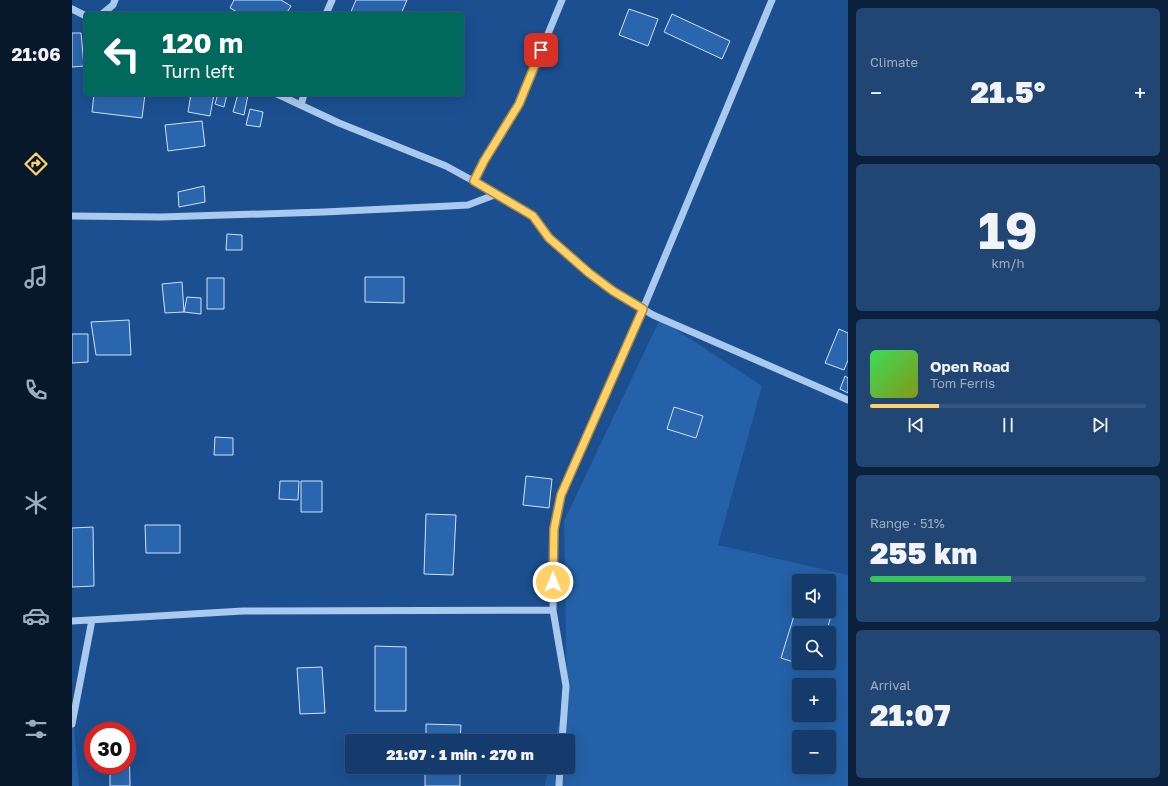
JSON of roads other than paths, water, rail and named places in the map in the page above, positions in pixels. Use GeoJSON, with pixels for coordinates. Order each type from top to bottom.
{"type":"FeatureCollection","features":[{"type":"Feature","properties":{"kind":"street"},"geometry":{"type":"LineString","coordinates":[[327,12],[332,0]]}},
{"type":"Feature","properties":{"kind":"street"},"geometry":{"type":"LineString","coordinates":[[474,181],[484,161],[519,104],[562,0]]}},
{"type":"Feature","properties":{"kind":"street"},"geometry":{"type":"LineString","coordinates":[[563,734],[566,686],[553,610],[554,529],[561,495],[643,309],[772,0]]}},
{"type":"Feature","properties":{"kind":"street"},"geometry":{"type":"LineString","coordinates":[[104,12],[114,2]]}},
{"type":"Feature","properties":{"kind":"street"},"geometry":{"type":"LineString","coordinates":[[72,9],[84,15]]}},
{"type":"Feature","properties":{"kind":"street"},"geometry":{"type":"LineString","coordinates":[[282,96],[338,123],[446,166],[497,194],[533,216],[549,238],[589,273],[613,291],[653,315],[848,400]]}},
{"type":"Feature","properties":{"kind":"street"},"geometry":{"type":"LineString","coordinates":[[301,105],[303,96]]}},
{"type":"Feature","properties":{"kind":"street"},"geometry":{"type":"LineString","coordinates":[[72,216],[161,217],[468,205],[497,194]]}},
{"type":"Feature","properties":{"kind":"street"},"geometry":{"type":"LineString","coordinates":[[73,621],[243,611],[553,610]]}},
{"type":"Feature","properties":{"kind":"street"},"geometry":{"type":"LineString","coordinates":[[72,724],[92,620]]}},
{"type":"Feature","properties":{"kind":"street"},"geometry":{"type":"LineString","coordinates":[[559,786],[560,774]]}}]}
